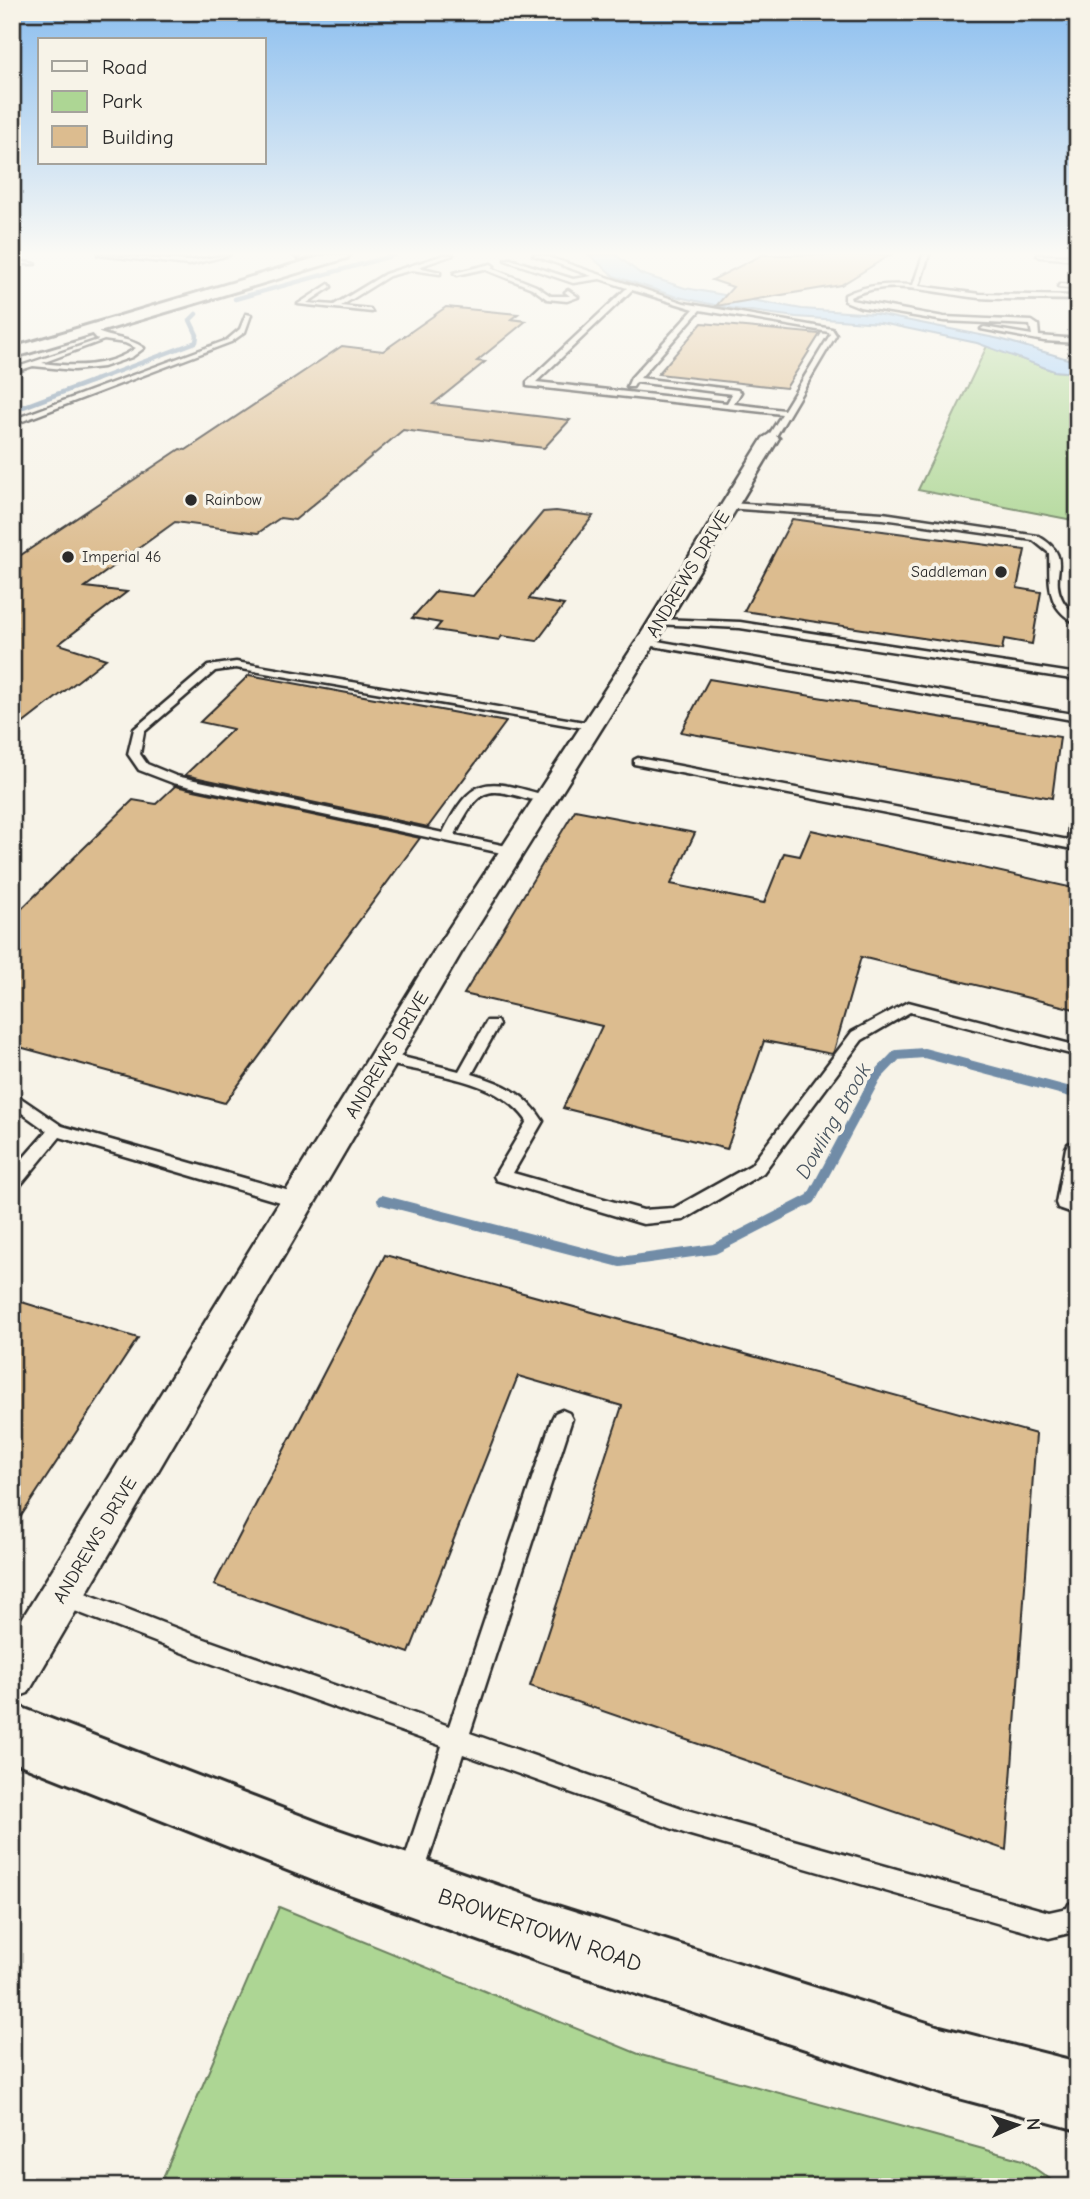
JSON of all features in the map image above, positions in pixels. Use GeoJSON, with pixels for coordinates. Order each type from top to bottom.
{"type":"FeatureCollection","features":[{"type":"Feature","properties":{"kind":"main road","name":"BROWERTOWN ROAD"},"geometry":{"type":"LineString","coordinates":[[12,1732],[317,1852],[548,1934],[940,2060],[1078,2096]]}},
{"type":"Feature","properties":{"kind":"street","name":"ANDREWS DRIVE"},"geometry":{"type":"LineString","coordinates":[[12,1677],[511,851],[652,632],[778,425]]}},
{"type":"Feature","properties":{"kind":"lane"},"geometry":{"type":"LineString","coordinates":[[12,370],[50,358]]}},
{"type":"Feature","properties":{"kind":"lane"},"geometry":{"type":"LineString","coordinates":[[33,364],[89,368],[122,358]]}},
{"type":"Feature","properties":{"kind":"lane"},"geometry":{"type":"LineString","coordinates":[[12,423],[184,358]]}},
{"type":"Feature","properties":{"kind":"lane"},"geometry":{"type":"LineString","coordinates":[[557,358],[530,384],[729,406],[778,425],[819,358]]}},
{"type":"Feature","properties":{"kind":"lane"},"geometry":{"type":"LineString","coordinates":[[622,394],[654,358]]}},
{"type":"Feature","properties":{"kind":"lane"},"geometry":{"type":"LineString","coordinates":[[634,380],[737,392],[729,406]]}},
{"type":"Feature","properties":{"kind":"lane"},"geometry":{"type":"LineString","coordinates":[[729,506],[883,516],[1035,538],[1055,553],[1055,594],[1059,604],[1078,621]]}},
{"type":"Feature","properties":{"kind":"lane"},"geometry":{"type":"LineString","coordinates":[[652,632],[740,625],[1078,677]]}},
{"type":"Feature","properties":{"kind":"lane"},"geometry":{"type":"LineString","coordinates":[[652,632],[1078,718]]}},
{"type":"Feature","properties":{"kind":"lane"},"geometry":{"type":"LineString","coordinates":[[511,851],[173,779],[143,767],[134,754],[138,731],[212,668],[236,665],[590,726]]}},
{"type":"Feature","properties":{"kind":"lane"},"geometry":{"type":"LineString","coordinates":[[638,762],[1076,846],[1078,792]]}},
{"type":"Feature","properties":{"kind":"lane"},"geometry":{"type":"LineString","coordinates":[[446,838],[470,798],[478,790],[495,788],[544,799]]}},
{"type":"Feature","properties":{"kind":"lane"},"geometry":{"type":"LineString","coordinates":[[386,1058],[504,1090],[524,1103],[535,1121],[502,1176],[643,1217],[677,1215],[757,1169],[858,1036],[908,1007],[1078,1051]]}},
{"type":"Feature","properties":{"kind":"lane"},"geometry":{"type":"LineString","coordinates":[[463,1077],[492,1025]]}},
{"type":"Feature","properties":{"kind":"lane"},"geometry":{"type":"LineString","coordinates":[[12,1098],[57,1130],[299,1201]]}},
{"type":"Feature","properties":{"kind":"lane"},"geometry":{"type":"LineString","coordinates":[[12,1183],[57,1130]]}},
{"type":"Feature","properties":{"kind":"lane"},"geometry":{"type":"LineString","coordinates":[[1078,1147],[1074,1148],[1064,1203],[1078,1208]]}},
{"type":"Feature","properties":{"kind":"lane"},"geometry":{"type":"LineString","coordinates":[[408,1885],[562,1419]]}},
{"type":"Feature","properties":{"kind":"lane"},"geometry":{"type":"LineString","coordinates":[[62,1595],[199,1648],[687,1822],[1035,1922],[1049,1925],[1075,1919],[1078,1913]]}},
{"type":"Feature","properties":{"kind":"green space"},"geometry":{"type":"Polygon","coordinates":[[[981,358],[1018,358],[1054,371],[1078,373],[1078,521],[918,490],[981,358]]]}},
{"type":"Feature","properties":{"kind":"green space"},"geometry":{"type":"Polygon","coordinates":[[[279,1907],[641,2055],[1023,2160],[1061,2187],[159,2187],[279,1907]]]}},
{"type":"Feature","properties":{"kind":"water"},"geometry":{"type":"Polygon","coordinates":[[[1017,358],[1063,358],[1078,362],[1078,373],[1054,371],[1017,358]]]}},
{"type":"Feature","properties":{"kind":"building"},"geometry":{"type":"Polygon","coordinates":[[[325,358],[481,358],[477,361],[485,362],[433,404],[570,420],[544,448],[403,430],[295,520],[280,518],[258,533],[175,522],[85,587],[127,592],[59,644],[106,659],[12,732],[12,561],[180,449],[186,450],[325,358]]]}},
{"type":"Feature","properties":{"kind":"building"},"geometry":{"type":"Polygon","coordinates":[[[672,358],[805,358],[786,388],[658,374],[672,358]]]}},
{"type":"Feature","properties":{"kind":"building"},"geometry":{"type":"Polygon","coordinates":[[[543,512],[593,516],[529,599],[564,605],[537,641],[502,636],[499,640],[435,630],[441,623],[412,618],[436,591],[473,596],[543,512]]]}},
{"type":"Feature","properties":{"kind":"building"},"geometry":{"type":"Polygon","coordinates":[[[792,519],[1025,550],[1017,588],[1041,592],[1032,644],[1004,639],[1002,650],[744,611],[792,519]]]}},
{"type":"Feature","properties":{"kind":"building"},"geometry":{"type":"Polygon","coordinates":[[[249,675],[506,722],[428,827],[185,775],[233,729],[200,722],[249,675]]]}},
{"type":"Feature","properties":{"kind":"building"},"geometry":{"type":"Polygon","coordinates":[[[709,679],[1060,737],[1052,798],[681,732],[709,679]]]}},
{"type":"Feature","properties":{"kind":"building"},"geometry":{"type":"Polygon","coordinates":[[[175,786],[420,838],[225,1103],[12,1045],[12,918],[133,800],[156,804],[175,786]]]}},
{"type":"Feature","properties":{"kind":"building"},"geometry":{"type":"Polygon","coordinates":[[[575,810],[695,833],[671,884],[764,903],[784,853],[800,856],[811,830],[1078,889],[1078,1010],[861,957],[832,1054],[764,1041],[727,1149],[563,1108],[602,1026],[464,994],[575,810]]]}},
{"type":"Feature","properties":{"kind":"building"},"geometry":{"type":"Polygon","coordinates":[[[385,1255],[1036,1434],[1006,1850],[530,1686],[622,1406],[518,1376],[409,1653],[214,1585],[385,1255]]]}},
{"type":"Feature","properties":{"kind":"building"},"geometry":{"type":"Polygon","coordinates":[[[12,1299],[138,1338],[12,1530],[12,1299]]]}},
{"type":"Feature","properties":{"kind":"waterway"},"geometry":{"type":"LineString","coordinates":[[90,382],[155,358]]}},
{"type":"Feature","properties":{"kind":"waterway"},"geometry":{"type":"LineString","coordinates":[[12,411],[95,380]]}},
{"type":"Feature","properties":{"kind":"waterway","name":"Dowling Brook"},"geometry":{"type":"LineString","coordinates":[[382,1200],[620,1262],[714,1249],[811,1199],[876,1077],[897,1055],[924,1053],[1078,1094]]}},
{"type":"Feature","properties":{"kind":"place","name":"Rainbow"},"geometry":{"type":"Point","coordinates":[191,500]}},
{"type":"Feature","properties":{"kind":"place","name":"Imperial 46"},"geometry":{"type":"Point","coordinates":[68,557]}},
{"type":"Feature","properties":{"kind":"place","name":"Saddleman"},"geometry":{"type":"Point","coordinates":[1001,572]}}]}
